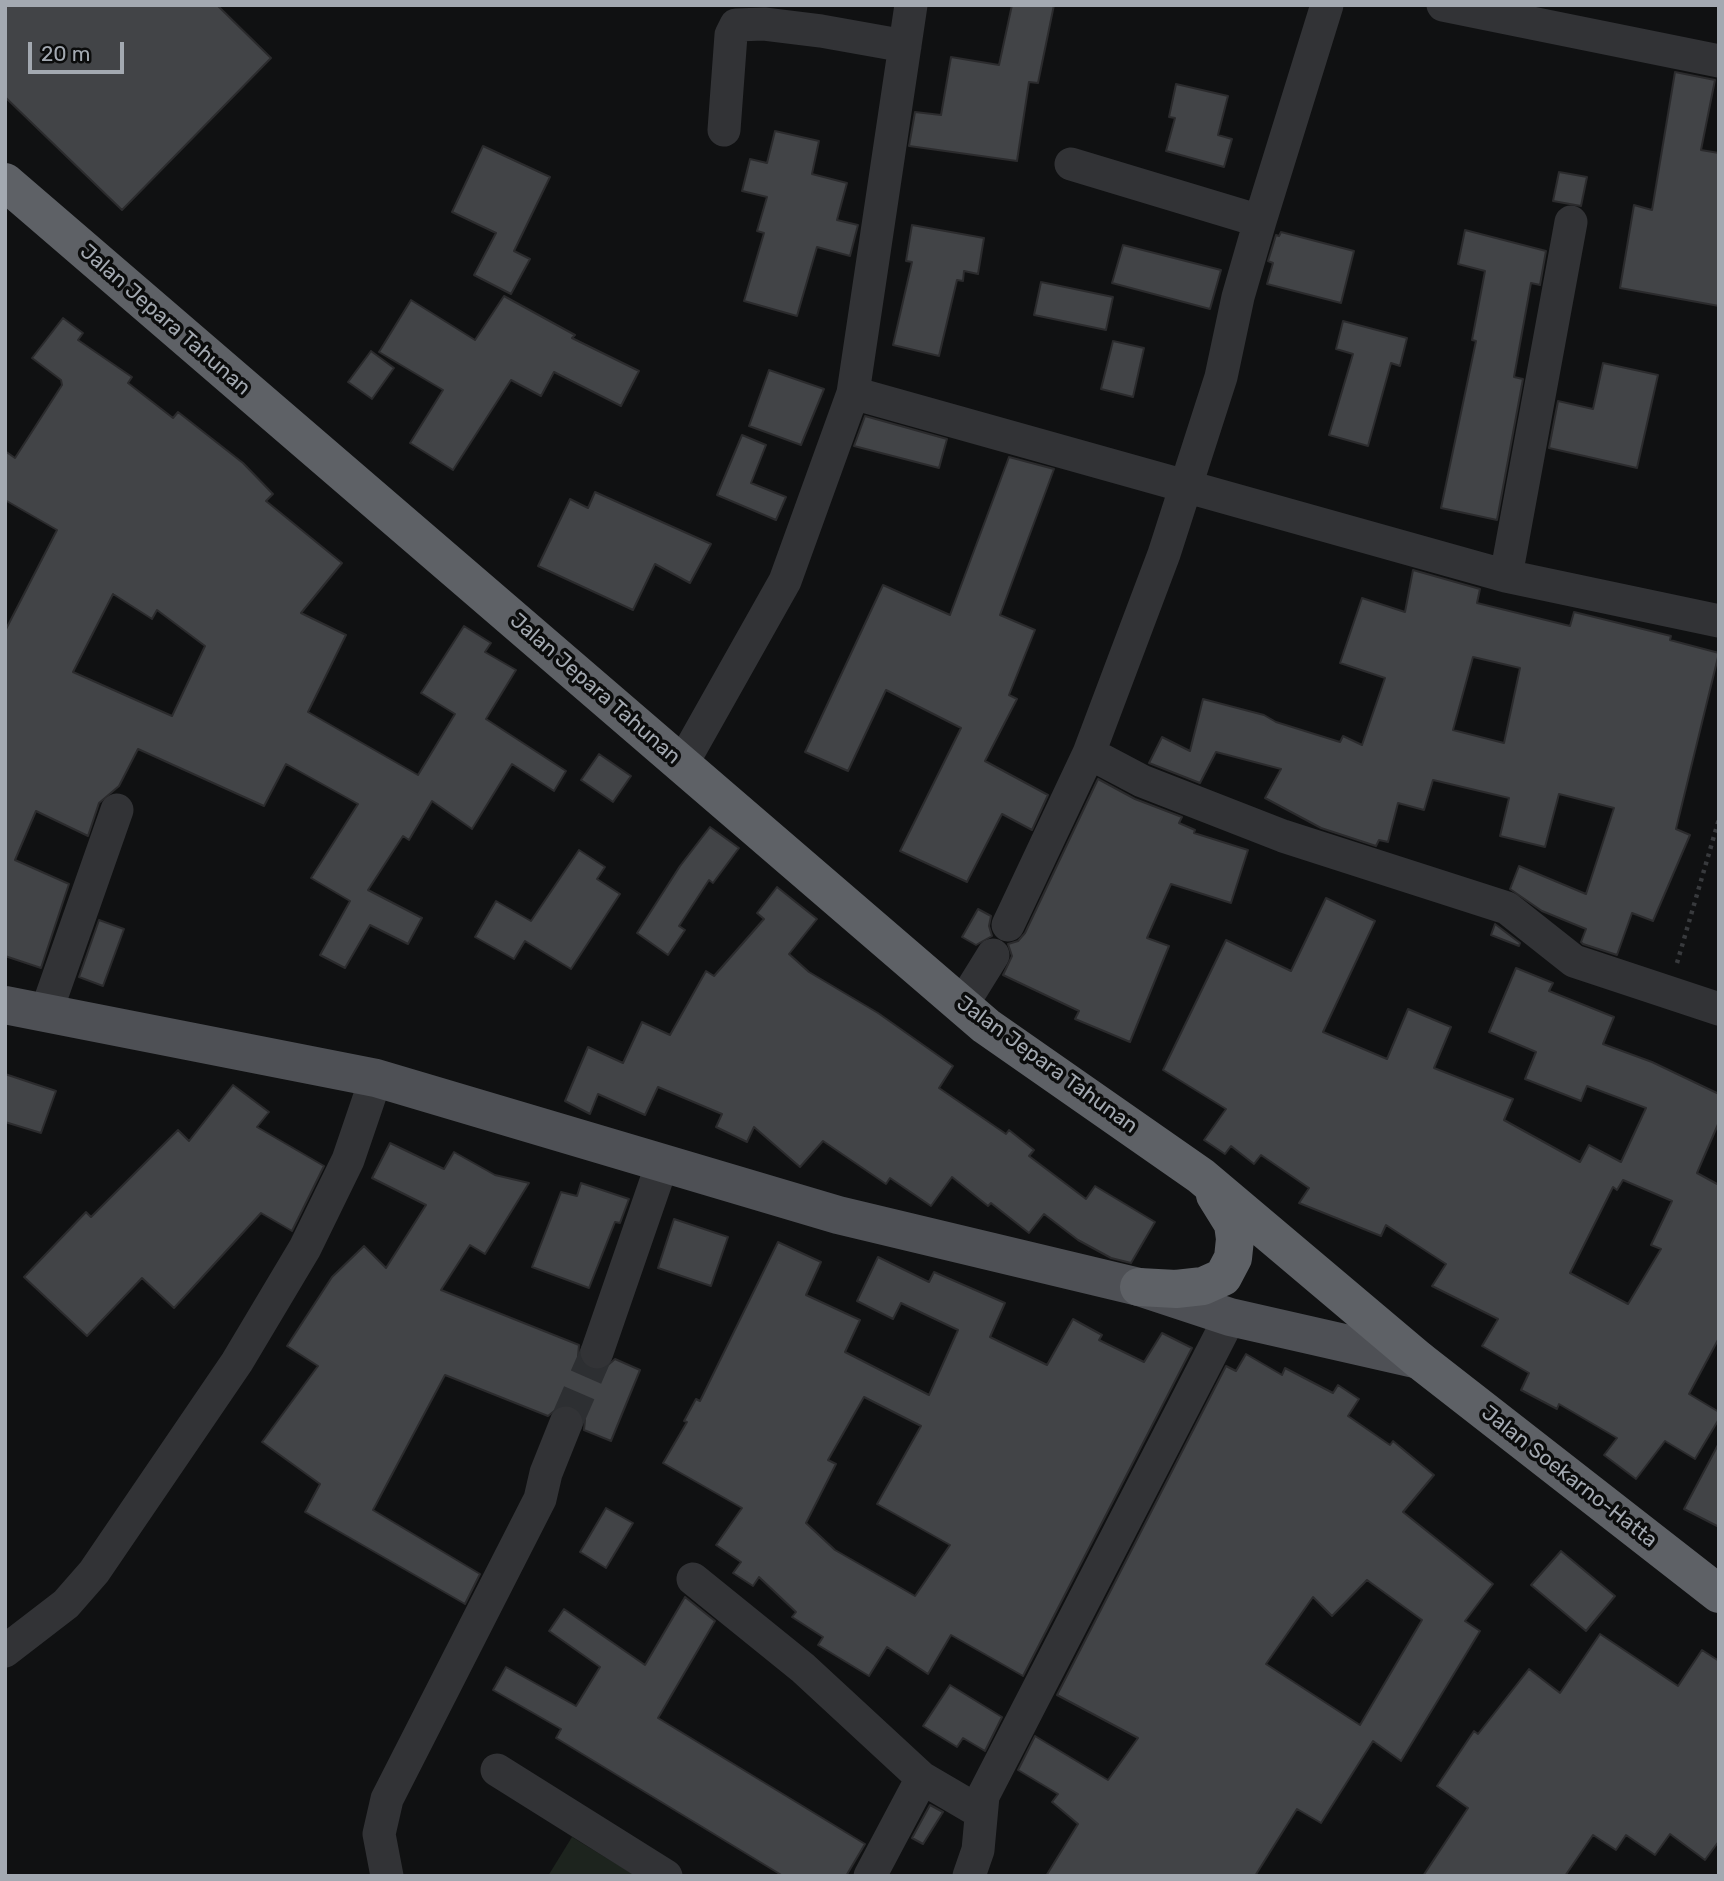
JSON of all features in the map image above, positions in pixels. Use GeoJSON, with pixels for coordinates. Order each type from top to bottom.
{"type":"FeatureCollection","features":[{"type":"Feature","properties":{"kind":"highway","name":"Jalan Jepara Tahunan"},"geometry":{"type":"LineString","coordinates":[[5,182],[986,1026],[1201,1176],[1419,1360]]}},
{"type":"Feature","properties":{"kind":"highway"},"geometry":{"type":"LineString","coordinates":[[1139,1287],[1176,1289],[1203,1286],[1223,1277],[1233,1258],[1233,1224],[1201,1176]]}},
{"type":"Feature","properties":{"kind":"highway","name":"Jalan Soekarno-Hatta"},"geometry":{"type":"LineString","coordinates":[[1419,1360],[1719,1594]]}},
{"type":"Feature","properties":{"kind":"main road"},"geometry":{"type":"LineString","coordinates":[[5,1005],[376,1078],[838,1215],[1139,1287],[1230,1317],[1419,1360]]}},
{"type":"Feature","properties":{"kind":"street"},"geometry":{"type":"LineString","coordinates":[[682,764],[785,581],[853,393],[911,5]]}},
{"type":"Feature","properties":{"kind":"street"},"geometry":{"type":"LineString","coordinates":[[1008,925],[1089,753],[1187,484],[1221,377],[1238,297],[1327,5]]}},
{"type":"Feature","properties":{"kind":"street"},"geometry":{"type":"LineString","coordinates":[[1443,5],[1719,61]]}},
{"type":"Feature","properties":{"kind":"street"},"geometry":{"type":"LineString","coordinates":[[723,130],[731,35],[736,25],[764,24],[821,31],[905,46]]}},
{"type":"Feature","properties":{"kind":"street"},"geometry":{"type":"LineString","coordinates":[[1070,164],[1260,222]]}},
{"type":"Feature","properties":{"kind":"street"},"geometry":{"type":"LineString","coordinates":[[1506,576],[1571,222]]}},
{"type":"Feature","properties":{"kind":"street"},"geometry":{"type":"LineString","coordinates":[[853,393],[1187,484],[1506,576],[1719,621]]}},
{"type":"Feature","properties":{"kind":"street"},"geometry":{"type":"LineString","coordinates":[[1089,753],[1142,781],[1283,836],[1507,908],[1574,961],[1719,1009]]}},
{"type":"Feature","properties":{"kind":"street"},"geometry":{"type":"LineString","coordinates":[[45,1015],[117,810]]}},
{"type":"Feature","properties":{"kind":"street"},"geometry":{"type":"LineString","coordinates":[[962,1005],[993,955]]}},
{"type":"Feature","properties":{"kind":"street"},"geometry":{"type":"LineString","coordinates":[[5,1651],[66,1604],[94,1572],[237,1362],[305,1248],[342,1173],[376,1078]]}},
{"type":"Feature","properties":{"kind":"street"},"geometry":{"type":"LineString","coordinates":[[597,1353],[662,1164]]}},
{"type":"Feature","properties":{"kind":"street"},"geometry":{"type":"LineString","coordinates":[[970,1876],[978,1850],[980,1812],[989,1785],[1230,1317]]}},
{"type":"Feature","properties":{"kind":"street"},"geometry":{"type":"LineString","coordinates":[[387,1876],[379,1835],[387,1799],[540,1499],[546,1474],[566,1423]]}},
{"type":"Feature","properties":{"kind":"street"},"geometry":{"type":"LineString","coordinates":[[693,1579],[803,1668],[922,1779],[980,1812]]}},
{"type":"Feature","properties":{"kind":"street"},"geometry":{"type":"LineString","coordinates":[[497,1770],[666,1876]]}},
{"type":"Feature","properties":{"kind":"street"},"geometry":{"type":"LineString","coordinates":[[870,1876],[922,1779]]}},
{"type":"Feature","properties":{"kind":"path"},"geometry":{"type":"LineString","coordinates":[[1668,992],[1719,819]]}},
{"type":"Feature","properties":{"kind":"shaded area"},"geometry":{"type":"Polygon","coordinates":[[[572,1837],[636,1876],[548,1876],[572,1837]]]}},
{"type":"Feature","properties":{"kind":"building"},"geometry":{"type":"Polygon","coordinates":[[[5,5],[217,5],[271,58],[122,210],[5,97],[5,5]]]}},
{"type":"Feature","properties":{"kind":"building"},"geometry":{"type":"Polygon","coordinates":[[[1012,5],[1054,5],[1038,83],[1029,82],[1017,161],[909,146],[915,112],[941,115],[951,57],[999,65],[1012,5]]]}},
{"type":"Feature","properties":{"kind":"building"},"geometry":{"type":"Polygon","coordinates":[[[1675,72],[1715,80],[1701,150],[1719,153],[1719,306],[1620,288],[1634,205],[1652,210],[1675,72]]]}},
{"type":"Feature","properties":{"kind":"building"},"geometry":{"type":"Polygon","coordinates":[[[1176,84],[1228,96],[1218,135],[1232,139],[1224,167],[1166,151],[1175,118],[1169,117],[1176,84]]]}},
{"type":"Feature","properties":{"kind":"building"},"geometry":{"type":"Polygon","coordinates":[[[775,131],[819,141],[812,174],[847,183],[837,220],[858,225],[850,256],[817,247],[797,316],[744,301],[764,233],[757,231],[767,197],[742,191],[750,159],[767,163],[775,131]]]}},
{"type":"Feature","properties":{"kind":"building"},"geometry":{"type":"Polygon","coordinates":[[[483,146],[550,177],[514,251],[530,259],[511,294],[474,275],[496,233],[452,212],[483,146]]]}},
{"type":"Feature","properties":{"kind":"building"},"geometry":{"type":"Polygon","coordinates":[[[1559,172],[1587,177],[1581,206],[1553,201],[1559,172]]]}},
{"type":"Feature","properties":{"kind":"building"},"geometry":{"type":"Polygon","coordinates":[[[912,225],[984,238],[978,274],[964,271],[963,281],[957,280],[939,356],[893,345],[912,262],[906,261],[912,225]]]}},
{"type":"Feature","properties":{"kind":"building"},"geometry":{"type":"Polygon","coordinates":[[[1465,230],[1546,251],[1540,285],[1531,283],[1514,377],[1523,379],[1497,520],[1441,508],[1476,341],[1472,340],[1485,271],[1458,264],[1465,230]]]}},
{"type":"Feature","properties":{"kind":"building"},"geometry":{"type":"Polygon","coordinates":[[[1281,232],[1354,251],[1341,303],[1267,284],[1273,263],[1268,261],[1276,235],[1279,236],[1281,232]]]}},
{"type":"Feature","properties":{"kind":"building"},"geometry":{"type":"Polygon","coordinates":[[[1123,245],[1221,270],[1210,309],[1112,283],[1123,245]]]}},
{"type":"Feature","properties":{"kind":"building"},"geometry":{"type":"Polygon","coordinates":[[[1041,282],[1113,297],[1106,330],[1034,315],[1041,282]]]}},
{"type":"Feature","properties":{"kind":"building"},"geometry":{"type":"Polygon","coordinates":[[[504,296],[575,335],[572,338],[639,371],[621,406],[554,372],[541,396],[511,380],[453,470],[410,443],[443,390],[379,352],[411,300],[475,340],[504,296]]]}},
{"type":"Feature","properties":{"kind":"building"},"geometry":{"type":"Polygon","coordinates":[[[63,318],[83,333],[78,340],[132,377],[128,383],[173,418],[178,412],[243,463],[273,494],[266,501],[342,563],[301,613],[346,635],[308,712],[418,775],[455,714],[421,693],[464,626],[491,643],[485,652],[516,670],[486,719],[566,771],[554,791],[512,764],[472,829],[432,801],[409,840],[403,836],[368,890],[422,918],[408,944],[370,925],[345,968],[320,955],[350,901],[311,878],[358,804],[286,764],[264,806],[138,749],[119,786],[99,803],[88,836],[36,811],[15,860],[69,884],[41,968],[5,956],[5,631],[57,530],[5,500],[5,451],[15,458],[62,385],[61,380],[32,358],[63,318]],[[113,594],[73,672],[172,716],[205,646],[157,610],[152,619],[113,594]]]}},
{"type":"Feature","properties":{"kind":"building"},"geometry":{"type":"Polygon","coordinates":[[[1343,321],[1407,338],[1400,366],[1391,363],[1368,446],[1329,435],[1353,354],[1336,349],[1343,321]]]}},
{"type":"Feature","properties":{"kind":"building"},"geometry":{"type":"Polygon","coordinates":[[[1113,341],[1144,348],[1133,397],[1101,389],[1113,341]]]}},
{"type":"Feature","properties":{"kind":"building"},"geometry":{"type":"Polygon","coordinates":[[[371,351],[394,368],[372,399],[348,382],[371,351]]]}},
{"type":"Feature","properties":{"kind":"building"},"geometry":{"type":"Polygon","coordinates":[[[1603,363],[1658,375],[1637,468],[1549,448],[1558,401],[1593,409],[1603,363]]]}},
{"type":"Feature","properties":{"kind":"building"},"geometry":{"type":"Polygon","coordinates":[[[769,370],[824,389],[801,445],[749,426],[769,370]]]}},
{"type":"Feature","properties":{"kind":"building"},"geometry":{"type":"Polygon","coordinates":[[[865,416],[947,439],[939,468],[854,446],[865,416]]]}},
{"type":"Feature","properties":{"kind":"building"},"geometry":{"type":"Polygon","coordinates":[[[742,435],[766,445],[751,483],[786,497],[776,520],[717,495],[742,435]]]}},
{"type":"Feature","properties":{"kind":"building"},"geometry":{"type":"Polygon","coordinates":[[[1009,457],[1054,469],[1000,615],[1035,630],[1009,695],[1017,699],[985,761],[1048,795],[1032,830],[1002,814],[967,882],[900,851],[961,728],[886,690],[848,771],[805,752],[883,585],[950,615],[1009,457]]]}},
{"type":"Feature","properties":{"kind":"building"},"geometry":{"type":"Polygon","coordinates":[[[595,492],[711,544],[690,583],[655,564],[633,610],[538,566],[570,499],[588,508],[595,492]]]}},
{"type":"Feature","properties":{"kind":"building"},"geometry":{"type":"Polygon","coordinates":[[[1413,570],[1480,589],[1477,603],[1570,626],[1574,612],[1671,636],[1670,640],[1719,653],[1676,829],[1690,835],[1653,921],[1632,913],[1617,955],[1583,944],[1581,942],[1586,929],[1542,911],[1510,889],[1519,866],[1586,894],[1614,808],[1559,794],[1545,847],[1500,836],[1509,798],[1433,780],[1424,810],[1398,803],[1388,842],[1379,840],[1376,846],[1321,828],[1265,798],[1281,769],[1216,752],[1200,783],[1149,763],[1162,737],[1190,751],[1203,699],[1264,715],[1276,722],[1340,742],[1343,736],[1362,745],[1385,678],[1340,663],[1362,598],[1405,612],[1413,570]],[[1473,657],[1453,730],[1504,743],[1520,668],[1473,657]]]}},
{"type":"Feature","properties":{"kind":"building"},"geometry":{"type":"Polygon","coordinates":[[[599,754],[631,776],[613,802],[581,780],[599,754]]]}},
{"type":"Feature","properties":{"kind":"building"},"geometry":{"type":"Polygon","coordinates":[[[1098,779],[1135,799],[1182,817],[1179,823],[1195,830],[1194,833],[1248,850],[1231,903],[1171,884],[1147,938],[1169,946],[1130,1042],[1075,1019],[1079,1011],[1003,975],[1012,956],[1008,944],[1018,941],[1025,933],[1098,779]]]}},
{"type":"Feature","properties":{"kind":"building"},"geometry":{"type":"Polygon","coordinates":[[[710,827],[739,848],[713,883],[709,880],[679,926],[685,930],[668,955],[637,933],[680,866],[710,827]]]}},
{"type":"Feature","properties":{"kind":"building"},"geometry":{"type":"Polygon","coordinates":[[[579,850],[605,867],[597,879],[620,894],[571,969],[525,941],[514,959],[475,937],[496,901],[531,921],[579,850]]]}},
{"type":"Feature","properties":{"kind":"building"},"geometry":{"type":"Polygon","coordinates":[[[777,887],[817,919],[789,954],[809,972],[878,1013],[953,1066],[939,1088],[1006,1134],[1009,1130],[1034,1150],[1029,1156],[1086,1199],[1095,1186],[1155,1222],[1131,1263],[1111,1258],[1078,1240],[1044,1214],[1029,1233],[991,1203],[988,1206],[952,1177],[931,1206],[890,1178],[886,1184],[823,1141],[800,1167],[754,1127],[747,1142],[716,1127],[722,1114],[658,1087],[645,1115],[598,1094],[590,1114],[565,1101],[588,1047],[623,1063],[642,1022],[670,1035],[706,971],[714,976],[764,919],[757,913],[777,887]]]}},
{"type":"Feature","properties":{"kind":"building"},"geometry":{"type":"Polygon","coordinates":[[[1326,898],[1375,921],[1323,1032],[1387,1059],[1408,1009],[1451,1027],[1434,1068],[1513,1099],[1504,1120],[1580,1162],[1589,1145],[1621,1162],[1646,1108],[1587,1086],[1581,1101],[1525,1079],[1536,1052],[1489,1032],[1516,968],[1553,983],[1549,991],[1614,1017],[1603,1044],[1652,1062],[1719,1094],[1719,1122],[1697,1173],[1719,1185],[1719,1338],[1689,1394],[1719,1412],[1719,1419],[1695,1459],[1665,1441],[1636,1479],[1604,1455],[1617,1438],[1559,1404],[1557,1409],[1521,1390],[1529,1373],[1482,1346],[1498,1319],[1432,1286],[1446,1264],[1386,1225],[1381,1236],[1299,1203],[1309,1188],[1261,1155],[1254,1164],[1231,1146],[1225,1154],[1204,1140],[1226,1109],[1163,1070],[1226,940],[1291,971],[1326,898]],[[1623,1180],[1617,1190],[1613,1187],[1570,1273],[1628,1304],[1661,1249],[1651,1245],[1672,1201],[1623,1180]]]}},
{"type":"Feature","properties":{"kind":"building"},"geometry":{"type":"Polygon","coordinates":[[[978,909],[991,916],[989,926],[992,936],[976,945],[962,937],[978,909]]]}},
{"type":"Feature","properties":{"kind":"building"},"geometry":{"type":"Polygon","coordinates":[[[99,920],[124,929],[103,986],[79,977],[99,920]]]}},
{"type":"Feature","properties":{"kind":"building"},"geometry":{"type":"Polygon","coordinates":[[[1495,924],[1520,943],[1519,946],[1491,935],[1495,924]]]}},
{"type":"Feature","properties":{"kind":"building"},"geometry":{"type":"Polygon","coordinates":[[[5,1074],[56,1091],[41,1133],[5,1122],[5,1074]]]}},
{"type":"Feature","properties":{"kind":"building"},"geometry":{"type":"Polygon","coordinates":[[[233,1085],[269,1112],[257,1127],[324,1166],[292,1231],[261,1213],[174,1308],[142,1278],[87,1336],[24,1277],[86,1212],[91,1217],[178,1130],[189,1141],[233,1085]]]}},
{"type":"Feature","properties":{"kind":"building"},"geometry":{"type":"Polygon","coordinates":[[[390,1143],[444,1169],[454,1152],[495,1175],[529,1183],[485,1254],[470,1245],[441,1290],[579,1345],[578,1356],[590,1370],[601,1371],[615,1359],[640,1370],[611,1441],[584,1430],[585,1420],[574,1405],[563,1404],[548,1416],[445,1375],[373,1510],[480,1574],[465,1604],[305,1512],[320,1484],[262,1442],[318,1366],[287,1346],[332,1277],[364,1246],[386,1268],[426,1205],[372,1178],[390,1143]]]}},
{"type":"Feature","properties":{"kind":"building"},"geometry":{"type":"Polygon","coordinates":[[[581,1183],[629,1199],[620,1223],[615,1222],[589,1288],[532,1267],[561,1192],[577,1196],[581,1183]]]}},
{"type":"Feature","properties":{"kind":"building"},"geometry":{"type":"Polygon","coordinates":[[[674,1219],[728,1237],[711,1286],[658,1268],[674,1219]]]}},
{"type":"Feature","properties":{"kind":"building"},"geometry":{"type":"Polygon","coordinates":[[[778,1242],[821,1262],[806,1295],[860,1320],[845,1352],[929,1395],[958,1330],[901,1303],[893,1319],[857,1301],[878,1257],[929,1282],[934,1272],[1005,1303],[990,1337],[1047,1365],[1073,1319],[1102,1335],[1099,1340],[1144,1362],[1162,1333],[1192,1348],[1023,1676],[951,1635],[928,1674],[887,1647],[869,1676],[818,1645],[823,1637],[792,1617],[796,1612],[759,1577],[753,1586],[733,1573],[741,1562],[716,1545],[742,1508],[663,1463],[687,1422],[684,1421],[696,1399],[700,1401],[778,1242]],[[864,1397],[828,1460],[836,1464],[806,1523],[835,1550],[915,1596],[950,1545],[877,1504],[921,1426],[864,1397]]]}},
{"type":"Feature","properties":{"kind":"building"},"geometry":{"type":"Polygon","coordinates":[[[1246,1354],[1282,1375],[1285,1368],[1333,1393],[1338,1385],[1359,1399],[1348,1416],[1390,1445],[1393,1441],[1434,1475],[1403,1512],[1493,1584],[1465,1621],[1480,1631],[1401,1761],[1373,1741],[1321,1823],[1297,1809],[1255,1876],[1046,1876],[1078,1824],[1052,1802],[1058,1794],[1018,1770],[1035,1736],[1108,1780],[1138,1738],[1057,1695],[1226,1366],[1236,1371],[1246,1354]],[[1367,1580],[1332,1616],[1313,1597],[1266,1664],[1360,1725],[1422,1620],[1367,1580]]]}},
{"type":"Feature","properties":{"kind":"building"},"geometry":{"type":"Polygon","coordinates":[[[1719,1443],[1719,1527],[1684,1509],[1719,1443]]]}},
{"type":"Feature","properties":{"kind":"building"},"geometry":{"type":"Polygon","coordinates":[[[606,1508],[633,1523],[606,1568],[580,1552],[606,1508]]]}},
{"type":"Feature","properties":{"kind":"building"},"geometry":{"type":"Polygon","coordinates":[[[1561,1551],[1615,1596],[1586,1631],[1531,1585],[1561,1551]]]}},
{"type":"Feature","properties":{"kind":"building"},"geometry":{"type":"Polygon","coordinates":[[[685,1597],[715,1621],[658,1718],[865,1844],[846,1876],[783,1876],[556,1738],[561,1729],[493,1690],[506,1667],[576,1706],[600,1667],[549,1631],[564,1609],[645,1665],[685,1597]]]}},
{"type":"Feature","properties":{"kind":"building"},"geometry":{"type":"Polygon","coordinates":[[[1600,1634],[1678,1686],[1702,1650],[1719,1661],[1719,1841],[1705,1860],[1670,1834],[1655,1855],[1626,1835],[1616,1850],[1593,1835],[1565,1876],[1423,1876],[1468,1808],[1437,1786],[1474,1731],[1478,1734],[1529,1669],[1560,1693],[1600,1634]]]}},
{"type":"Feature","properties":{"kind":"building"},"geometry":{"type":"Polygon","coordinates":[[[950,1685],[1002,1717],[985,1751],[963,1738],[957,1747],[923,1726],[950,1685]]]}},
{"type":"Feature","properties":{"kind":"building"},"geometry":{"type":"Polygon","coordinates":[[[930,1805],[943,1812],[923,1844],[912,1838],[930,1805]]]}},
{"type":"Feature","properties":{"kind":"tunnel"},"geometry":{"type":"LineString","coordinates":[[566,1423],[597,1352]]}}]}
